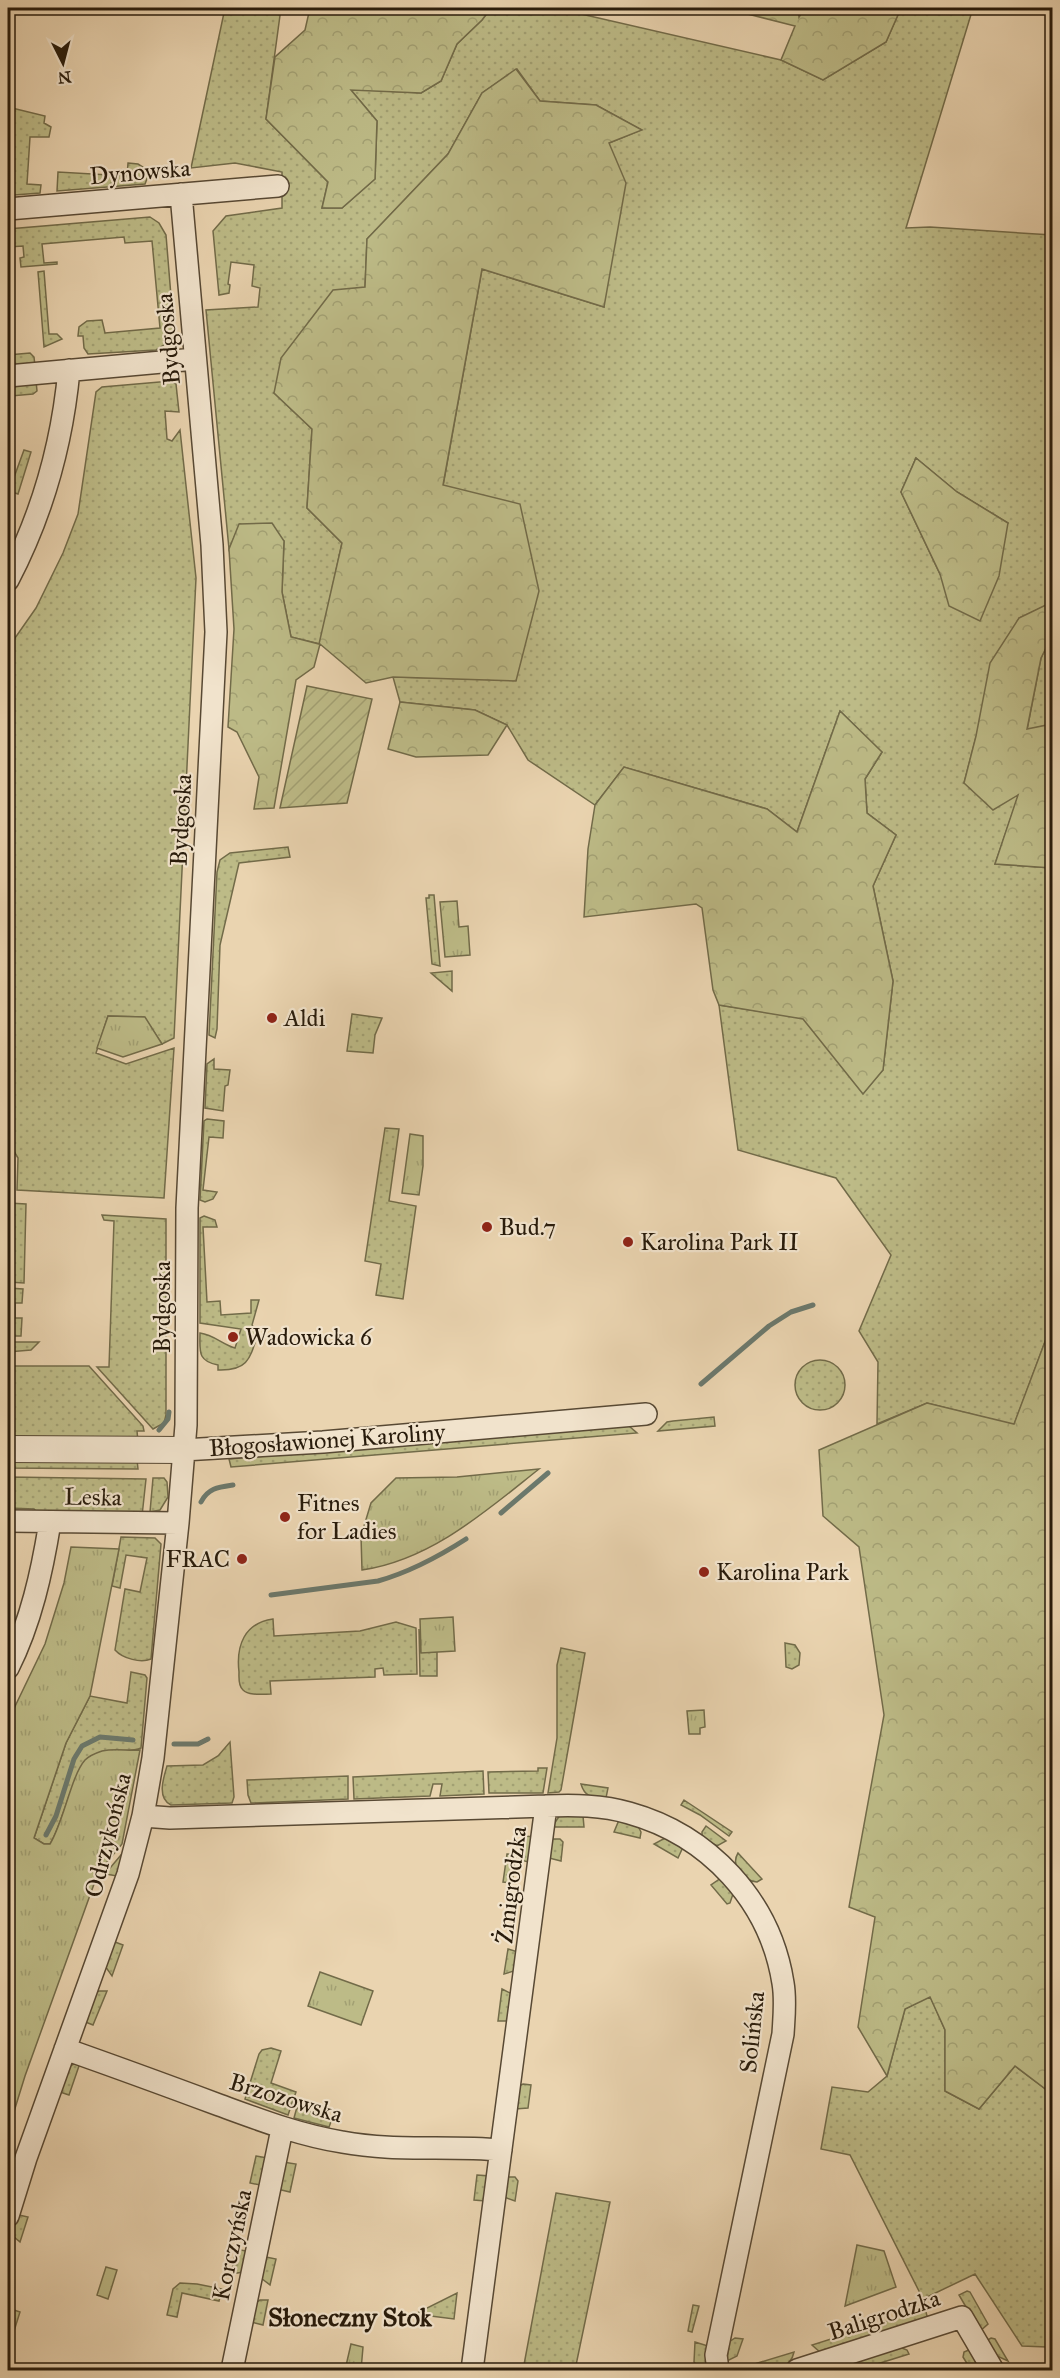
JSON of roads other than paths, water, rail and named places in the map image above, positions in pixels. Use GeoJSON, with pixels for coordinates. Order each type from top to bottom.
{"type":"FeatureCollection","features":[{"type":"Feature","properties":{"kind":"street","name":"Dynowska"},"geometry":{"type":"LineString","coordinates":[[8,209],[278,186]]}},
{"type":"Feature","properties":{"kind":"street","name":"Bydgoska"},"geometry":{"type":"LineString","coordinates":[[181,194],[214,565],[216,632],[187,1208],[187,1386],[183,1450]]}},
{"type":"Feature","properties":{"kind":"street"},"geometry":{"type":"LineString","coordinates":[[8,376],[195,359]]}},
{"type":"Feature","properties":{"kind":"street"},"geometry":{"type":"LineString","coordinates":[[8,580],[33,529],[55,464],[69,370]]}},
{"type":"Feature","properties":{"kind":"street","name":"Błogosławionej Karoliny"},"geometry":{"type":"LineString","coordinates":[[8,1449],[183,1450],[323,1442],[646,1414]]}},
{"type":"Feature","properties":{"kind":"street","name":"Odrzykońska"},"geometry":{"type":"LineString","coordinates":[[8,2216],[64,2049],[128,1874],[143,1816],[153,1758],[178,1523],[183,1450]]}},
{"type":"Feature","properties":{"kind":"street","name":"Leska"},"geometry":{"type":"LineString","coordinates":[[8,1521],[178,1523]]}},
{"type":"Feature","properties":{"kind":"street"},"geometry":{"type":"LineString","coordinates":[[8,1668],[23,1633],[40,1578],[50,1522]]}},
{"type":"Feature","properties":{"kind":"street","name":"Żmigrodzka"},"geometry":{"type":"LineString","coordinates":[[143,1816],[170,1818],[546,1806],[472,2370]]}},
{"type":"Feature","properties":{"kind":"street","name":"Solińska"},"geometry":{"type":"LineString","coordinates":[[546,1806],[588,1806],[627,1812],[655,1821],[691,1840],[735,1877],[766,1927],[776,1955],[785,1999],[783,2034],[716,2355],[718,2370]]}},
{"type":"Feature","properties":{"kind":"street","name":"Brzozowska"},"geometry":{"type":"LineString","coordinates":[[64,2049],[282,2129],[341,2142],[385,2148],[501,2150]]}},
{"type":"Feature","properties":{"kind":"street","name":"Korczyńska"},"geometry":{"type":"LineString","coordinates":[[232,2370],[282,2129]]}},
{"type":"Feature","properties":{"kind":"street","name":"Baligrodzka"},"geometry":{"type":"LineString","coordinates":[[797,2370],[962,2317],[993,2370]]}},
{"type":"Feature","properties":{"kind":"waterway"},"geometry":{"type":"LineString","coordinates":[[701,1384],[769,1326],[791,1312],[813,1305]]}},
{"type":"Feature","properties":{"kind":"waterway"},"geometry":{"type":"LineString","coordinates":[[159,1430],[168,1419],[169,1412]]}},
{"type":"Feature","properties":{"kind":"waterway"},"geometry":{"type":"LineString","coordinates":[[501,1513],[548,1473]]}},
{"type":"Feature","properties":{"kind":"waterway"},"geometry":{"type":"LineString","coordinates":[[201,1502],[211,1491],[233,1485]]}},
{"type":"Feature","properties":{"kind":"waterway"},"geometry":{"type":"LineString","coordinates":[[271,1595],[378,1581],[424,1563],[466,1539]]}},
{"type":"Feature","properties":{"kind":"waterway"},"geometry":{"type":"LineString","coordinates":[[46,1835],[56,1816],[74,1759],[82,1746],[100,1737],[133,1740]]}},
{"type":"Feature","properties":{"kind":"waterway"},"geometry":{"type":"LineString","coordinates":[[174,1744],[198,1744],[208,1739]]}},
{"type":"Feature","properties":{"kind":"place","name":"Aldi"},"geometry":{"type":"Point","coordinates":[272,1018]}},
{"type":"Feature","properties":{"kind":"place","name":"Bud.7"},"geometry":{"type":"Point","coordinates":[487,1227]}},
{"type":"Feature","properties":{"kind":"place","name":"Karolina Park II"},"geometry":{"type":"Point","coordinates":[628,1242]}},
{"type":"Feature","properties":{"kind":"place","name":"Wadowicka 6"},"geometry":{"type":"Point","coordinates":[233,1337]}},
{"type":"Feature","properties":{"kind":"place","name":"Fitnes for Ladies"},"geometry":{"type":"Point","coordinates":[285,1517]}},
{"type":"Feature","properties":{"kind":"place","name":"FRAC"},"geometry":{"type":"Point","coordinates":[242,1559]}},
{"type":"Feature","properties":{"kind":"place","name":"Karolina Park"},"geometry":{"type":"Point","coordinates":[704,1572]}},
{"type":"Feature","properties":{"kind":"district","name":"Słoneczny Stok"},"geometry":{"type":"Point","coordinates":[350,2317]}}]}
